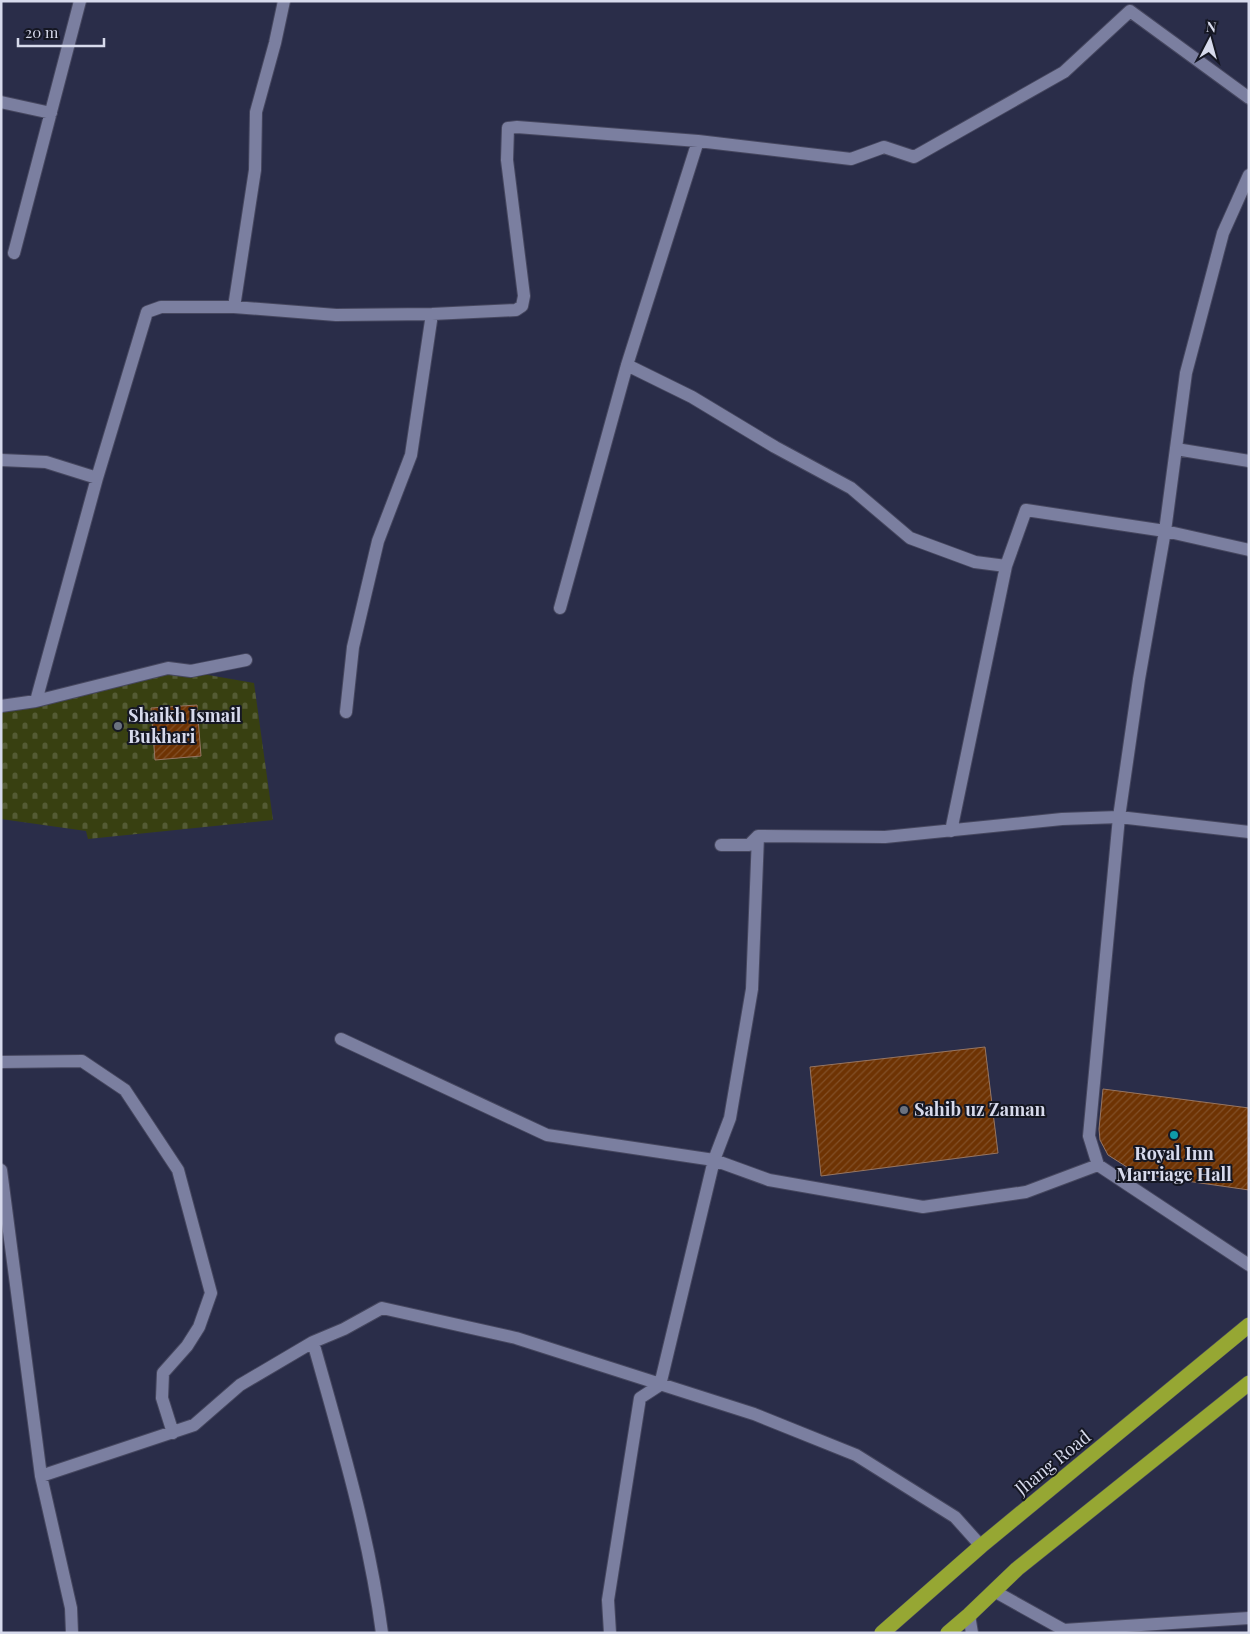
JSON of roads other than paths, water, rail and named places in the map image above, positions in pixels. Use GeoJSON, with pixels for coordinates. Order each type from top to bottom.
{"type":"FeatureCollection","features":[{"type":"Feature","properties":{"kind":"highway","name":"Jhang Road"},"geometry":{"type":"LineString","coordinates":[[882,1633],[981,1546],[1249,1325]]}},
{"type":"Feature","properties":{"kind":"highway"},"geometry":{"type":"LineString","coordinates":[[948,1633],[994,1592],[1017,1568],[1249,1383]]}},
{"type":"Feature","properties":{"kind":"street"},"geometry":{"type":"LineString","coordinates":[[14,253],[80,1]]}},
{"type":"Feature","properties":{"kind":"street"},"geometry":{"type":"LineString","coordinates":[[234,307],[254,170],[256,112],[275,43],[284,1]]}},
{"type":"Feature","properties":{"kind":"street"},"geometry":{"type":"LineString","coordinates":[[36,701],[97,478],[148,312],[161,307],[234,307],[336,315],[432,314],[516,310],[522,306],[524,296],[507,160],[508,128],[517,127],[698,141],[851,159],[884,147],[914,157],[1064,72],[1130,6],[1249,98]]}},
{"type":"Feature","properties":{"kind":"street"},"geometry":{"type":"LineString","coordinates":[[1,102],[51,114]]}},
{"type":"Feature","properties":{"kind":"street"},"geometry":{"type":"LineString","coordinates":[[560,608],[627,365],[698,141]]}},
{"type":"Feature","properties":{"kind":"street"},"geometry":{"type":"LineString","coordinates":[[1249,175],[1223,233],[1186,373],[1165,531],[1139,678],[1119,817],[1089,1136],[1098,1165],[1249,1264]]}},
{"type":"Feature","properties":{"kind":"street"},"geometry":{"type":"LineString","coordinates":[[346,712],[353,647],[378,540],[411,455],[432,314]]}},
{"type":"Feature","properties":{"kind":"street"},"geometry":{"type":"LineString","coordinates":[[627,365],[692,397],[775,446],[852,488],[910,538],[975,562],[1006,566]]}},
{"type":"Feature","properties":{"kind":"street"},"geometry":{"type":"LineString","coordinates":[[1176,449],[1249,461]]}},
{"type":"Feature","properties":{"kind":"street"},"geometry":{"type":"LineString","coordinates":[[1,460],[46,462],[97,478]]}},
{"type":"Feature","properties":{"kind":"street"},"geometry":{"type":"LineString","coordinates":[[952,831],[1006,566],[1026,510],[1165,531],[1249,550]]}},
{"type":"Feature","properties":{"kind":"street"},"geometry":{"type":"LineString","coordinates":[[1,706],[36,701],[168,668],[191,671],[246,660]]}},
{"type":"Feature","properties":{"kind":"street"},"geometry":{"type":"LineString","coordinates":[[721,845],[749,845],[758,836],[885,837],[1062,818],[1119,817],[1249,832]]}},
{"type":"Feature","properties":{"kind":"street"},"geometry":{"type":"LineString","coordinates":[[610,1633],[608,1600],[640,1398],[660,1385],[714,1160],[730,1118],[752,989],[758,836]]}},
{"type":"Feature","properties":{"kind":"street"},"geometry":{"type":"LineString","coordinates":[[341,1039],[547,1135],[714,1160],[769,1180],[923,1207],[1026,1192],[1098,1165]]}},
{"type":"Feature","properties":{"kind":"street"},"geometry":{"type":"LineString","coordinates":[[1,1062],[82,1061],[125,1090],[178,1170],[212,1294],[199,1327],[187,1346],[163,1373],[162,1398],[173,1433]]}},
{"type":"Feature","properties":{"kind":"street"},"geometry":{"type":"LineString","coordinates":[[1,1170],[7,1269],[41,1476],[71,1608],[72,1633]]}},
{"type":"Feature","properties":{"kind":"street"},"geometry":{"type":"LineString","coordinates":[[41,1476],[194,1425],[240,1385],[313,1342],[344,1329],[382,1308],[516,1338],[754,1414],[856,1455],[955,1517],[981,1546]]}},
{"type":"Feature","properties":{"kind":"street"},"geometry":{"type":"LineString","coordinates":[[313,1342],[350,1473],[378,1601],[382,1633]]}},
{"type":"Feature","properties":{"kind":"street"},"geometry":{"type":"LineString","coordinates":[[994,1592],[1065,1631],[1249,1618]]}},
{"type":"Feature","properties":{"kind":"street"},"geometry":{"type":"LineString","coordinates":[[969,1615],[972,1633]]}},
{"type":"Feature","properties":{"kind":"place","name":"Shaikh Ismail Bukhari"},"geometry":{"type":"Point","coordinates":[118,726]}},
{"type":"Feature","properties":{"kind":"place","name":"Sahib uz Zaman"},"geometry":{"type":"Point","coordinates":[904,1110]}},
{"type":"Feature","properties":{"kind":"place","name":"Royal Inn Marriage Hall"},"geometry":{"type":"Point","coordinates":[1174,1135]}}]}
